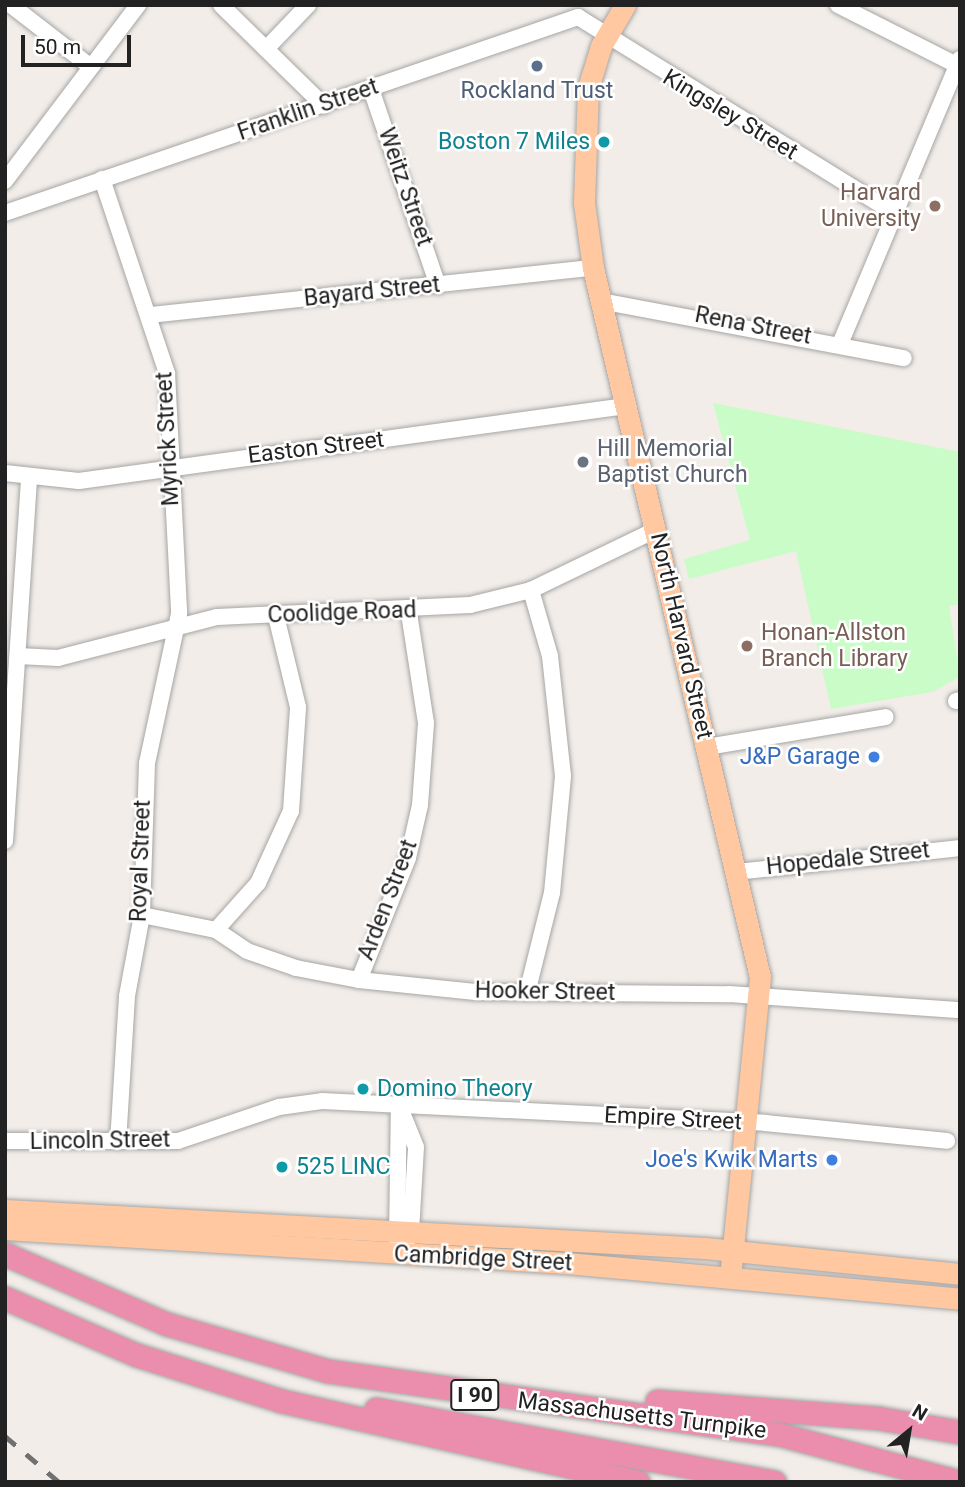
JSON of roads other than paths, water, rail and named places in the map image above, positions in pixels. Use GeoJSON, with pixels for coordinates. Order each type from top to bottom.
{"type":"FeatureCollection","features":[{"type":"Feature","properties":{"kind":"highway","name":"Massachusetts Turnpike"},"geometry":{"type":"LineString","coordinates":[[5,1254],[217,1341],[406,1386],[768,1432],[960,1482]]}},
{"type":"Feature","properties":{"kind":"highway","name":"I 90"},"geometry":{"type":"LineString","coordinates":[[5,1298],[138,1355],[307,1408],[638,1482]]}},
{"type":"Feature","properties":{"kind":"highway"},"geometry":{"type":"LineString","coordinates":[[138,1355],[400,1414],[774,1482]]}},
{"type":"Feature","properties":{"kind":"highway"},"geometry":{"type":"LineString","coordinates":[[406,1386],[477,1383],[878,1418],[960,1432]]}},
{"type":"Feature","properties":{"kind":"main road","name":"North Harvard Street"},"geometry":{"type":"LineString","coordinates":[[625,5],[607,34],[591,76],[583,127],[593,268],[736,873],[760,997],[730,1276]]}},
{"type":"Feature","properties":{"kind":"main road","name":"Cambridge Street"},"geometry":{"type":"LineString","coordinates":[[5,1210],[402,1230],[732,1252],[960,1274]]}},
{"type":"Feature","properties":{"kind":"main road","name":"Cambridge Street"},"geometry":{"type":"LineString","coordinates":[[5,1229],[730,1276],[960,1299]]}},
{"type":"Feature","properties":{"kind":"street"},"geometry":{"type":"LineString","coordinates":[[11,5],[91,67]]}},
{"type":"Feature","properties":{"kind":"street"},"geometry":{"type":"LineString","coordinates":[[5,181],[138,5]]}},
{"type":"Feature","properties":{"kind":"street"},"geometry":{"type":"LineString","coordinates":[[266,49],[308,5]]}},
{"type":"Feature","properties":{"kind":"street"},"geometry":{"type":"LineString","coordinates":[[838,5],[958,62],[840,344]]}},
{"type":"Feature","properties":{"kind":"street"},"geometry":{"type":"LineString","coordinates":[[224,6],[324,106]]}},
{"type":"Feature","properties":{"kind":"street","name":"Franklin Street"},"geometry":{"type":"LineString","coordinates":[[5,213],[324,106],[572,18],[592,22],[607,34]]}},
{"type":"Feature","properties":{"kind":"street","name":"Kingsley Street"},"geometry":{"type":"LineString","coordinates":[[607,34],[893,212]]}},
{"type":"Feature","properties":{"kind":"street","name":"Weitz Street"},"geometry":{"type":"LineString","coordinates":[[371,89],[438,286]]}},
{"type":"Feature","properties":{"kind":"street","name":"Myrick Street"},"geometry":{"type":"LineString","coordinates":[[102,179],[167,373],[178,625]]}},
{"type":"Feature","properties":{"kind":"street","name":"Bayard Street"},"geometry":{"type":"LineString","coordinates":[[150,316],[593,268]]}},
{"type":"Feature","properties":{"kind":"street","name":"Rena Street"},"geometry":{"type":"LineString","coordinates":[[601,301],[904,358]]}},
{"type":"Feature","properties":{"kind":"street","name":"Easton Street"},"geometry":{"type":"LineString","coordinates":[[5,473],[79,481],[626,406]]}},
{"type":"Feature","properties":{"kind":"street"},"geometry":{"type":"LineString","coordinates":[[5,841],[8,766],[18,656],[13,604],[29,477]]}},
{"type":"Feature","properties":{"kind":"street","name":"Coolidge Road"},"geometry":{"type":"LineString","coordinates":[[18,656],[58,658],[178,625],[276,616],[409,612],[531,590],[655,530]]}},
{"type":"Feature","properties":{"kind":"street"},"geometry":{"type":"LineString","coordinates":[[527,993],[552,893],[564,776],[550,656],[531,590]]}},
{"type":"Feature","properties":{"kind":"street","name":"Arden Street"},"geometry":{"type":"LineString","coordinates":[[359,980],[408,858],[421,805],[426,723],[409,612]]}},
{"type":"Feature","properties":{"kind":"street"},"geometry":{"type":"LineString","coordinates":[[216,930],[258,883],[291,811],[298,707],[276,616]]}},
{"type":"Feature","properties":{"kind":"street","name":"Royal Street"},"geometry":{"type":"LineString","coordinates":[[118,1142],[127,996],[142,915],[147,763],[178,625]]}},
{"type":"Feature","properties":{"kind":"street"},"geometry":{"type":"LineString","coordinates":[[707,747],[886,717]]}},
{"type":"Feature","properties":{"kind":"street","name":"Hopedale Street"},"geometry":{"type":"LineString","coordinates":[[736,873],[960,848]]}},
{"type":"Feature","properties":{"kind":"street","name":"Hooker Street"},"geometry":{"type":"LineString","coordinates":[[142,915],[216,930],[282,963],[359,980],[527,993],[760,997],[960,1010]]}},
{"type":"Feature","properties":{"kind":"street","name":"Lincoln Street"},"geometry":{"type":"LineString","coordinates":[[5,1141],[118,1142],[186,1139],[302,1102],[399,1105]]}},
{"type":"Feature","properties":{"kind":"street"},"geometry":{"type":"LineString","coordinates":[[399,1105],[416,1142],[402,1230],[402,1255]]}},
{"type":"Feature","properties":{"kind":"street","name":"Empire Street"},"geometry":{"type":"LineString","coordinates":[[399,1105],[746,1123],[947,1141]]}},
{"type":"Feature","properties":{"kind":"railway"},"geometry":{"type":"LineString","coordinates":[[5,1436],[59,1482]]}},
{"type":"Feature","properties":{"kind":"place","name":"Rockland Trust"},"geometry":{"type":"Point","coordinates":[537,66]}},
{"type":"Feature","properties":{"kind":"place","name":"Boston 7 Miles"},"geometry":{"type":"Point","coordinates":[604,142]}},
{"type":"Feature","properties":{"kind":"place","name":"Harvard University"},"geometry":{"type":"Point","coordinates":[935,206]}},
{"type":"Feature","properties":{"kind":"place","name":"Hill Memorial Baptist Church"},"geometry":{"type":"Point","coordinates":[583,462]}},
{"type":"Feature","properties":{"kind":"place","name":"Honan-Allston Branch Library"},"geometry":{"type":"Point","coordinates":[747,646]}},
{"type":"Feature","properties":{"kind":"place","name":"J&P Garage"},"geometry":{"type":"Point","coordinates":[874,757]}},
{"type":"Feature","properties":{"kind":"place","name":"Domino Theory"},"geometry":{"type":"Point","coordinates":[363,1089]}},
{"type":"Feature","properties":{"kind":"place","name":"Joe's Kwik Marts"},"geometry":{"type":"Point","coordinates":[832,1160]}},
{"type":"Feature","properties":{"kind":"place","name":"525 LINC"},"geometry":{"type":"Point","coordinates":[282,1167]}}]}
